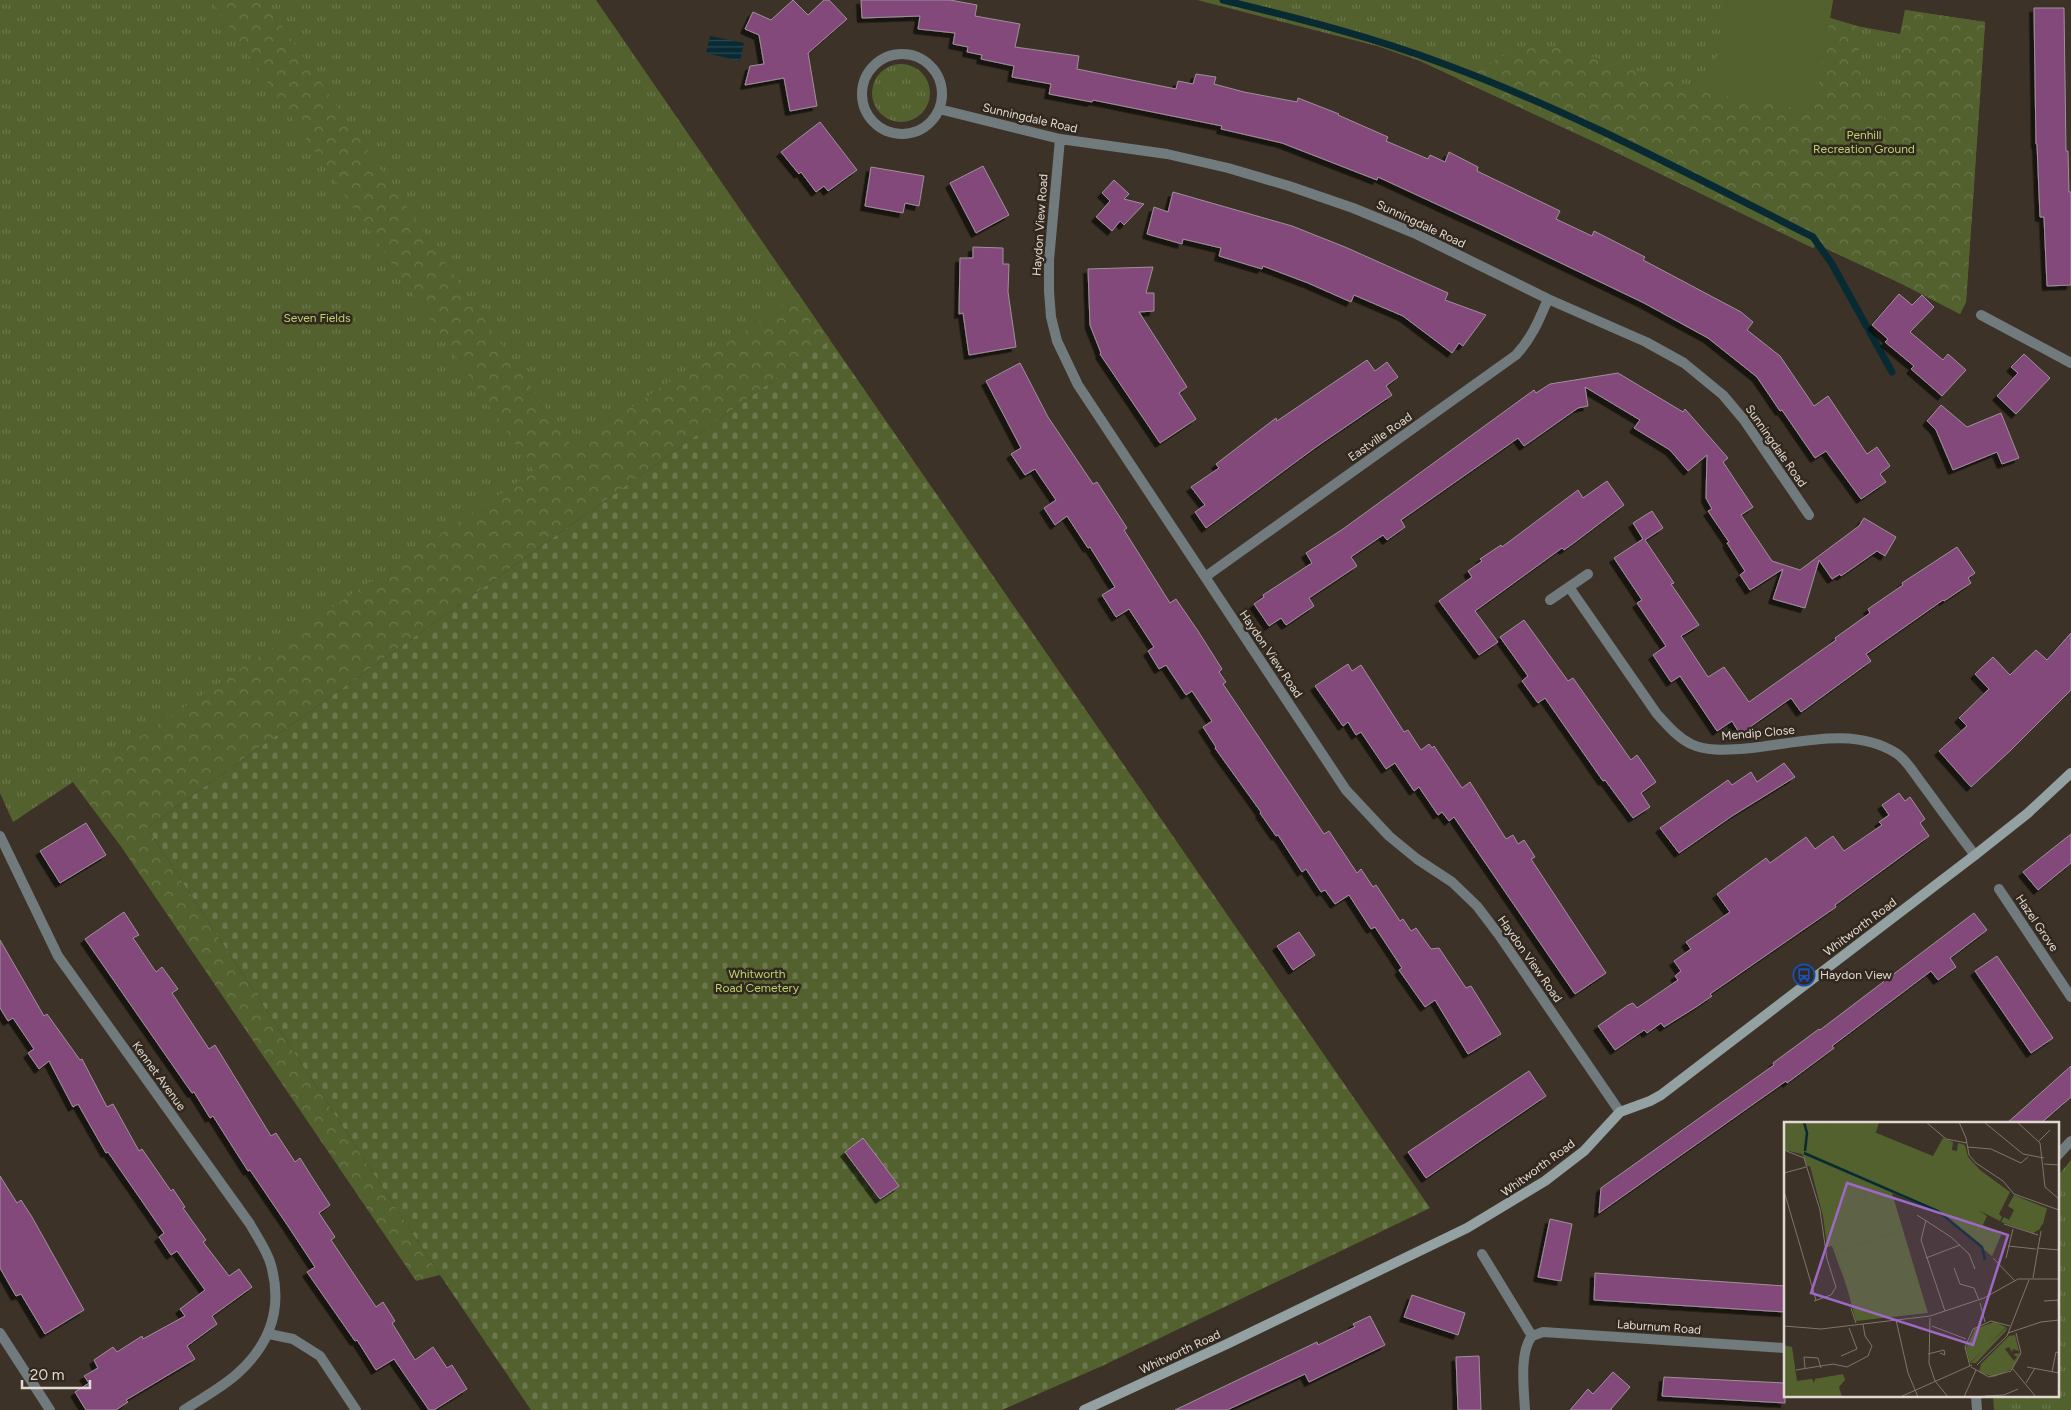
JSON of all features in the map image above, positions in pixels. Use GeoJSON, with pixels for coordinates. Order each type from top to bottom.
{"type":"FeatureCollection","features":[{"type":"Feature","properties":{"kind":"main road","name":"Whitworth Road"},"geometry":{"type":"LineString","coordinates":[[1084,1410],[1095,1408],[1376,1273],[1498,1210],[1545,1181],[1584,1151],[1620,1112],[1661,1095],[1974,855],[2028,812],[2071,773]]}},
{"type":"Feature","properties":{"kind":"street"},"geometry":{"type":"LineString","coordinates":[[900,55],[915,57],[929,65],[938,78],[942,93],[939,109],[933,120],[920,129],[905,134],[889,132],[876,124],[866,110],[862,95],[866,79],[874,66],[888,57],[900,55]]}},
{"type":"Feature","properties":{"kind":"street","name":"Sunningdale Road"},"geometry":{"type":"LineString","coordinates":[[939,109],[1060,139],[1167,154],[1289,186],[1353,208],[1414,233],[1548,299],[1646,342],[1684,363],[1723,395],[1744,420],[1809,515]]}},
{"type":"Feature","properties":{"kind":"street","name":"Haydon View Road"},"geometry":{"type":"LineString","coordinates":[[1060,139],[1049,275],[1051,317],[1057,341],[1078,385],[1346,790],[1389,836],[1417,859],[1452,882],[1477,906],[1620,1112]]}},
{"type":"Feature","properties":{"kind":"street","name":"Eastville Road"},"geometry":{"type":"LineString","coordinates":[[1205,577],[1516,355],[1532,335],[1548,299]]}},
{"type":"Feature","properties":{"kind":"street"},"geometry":{"type":"LineString","coordinates":[[1982,315],[2071,363]]}},
{"type":"Feature","properties":{"kind":"street"},"geometry":{"type":"LineString","coordinates":[[1550,600],[1588,574]]}},
{"type":"Feature","properties":{"kind":"street","name":"Mendip Close"},"geometry":{"type":"LineString","coordinates":[[1569,587],[1657,714],[1674,732],[1691,744],[1708,749],[1727,750],[1762,748],[1829,738],[1859,739],[1877,743],[1898,754],[1974,855]]}},
{"type":"Feature","properties":{"kind":"street","name":"Kennet Avenue"},"geometry":{"type":"LineString","coordinates":[[0,836],[58,956],[250,1224],[271,1265],[275,1290],[275,1314],[269,1334],[237,1374],[184,1410]]}},
{"type":"Feature","properties":{"kind":"street","name":"Hazel Grove"},"geometry":{"type":"LineString","coordinates":[[1998,888],[2071,997]]}},
{"type":"Feature","properties":{"kind":"street"},"geometry":{"type":"LineString","coordinates":[[2058,1155],[2071,1141]]}},
{"type":"Feature","properties":{"kind":"street"},"geometry":{"type":"LineString","coordinates":[[1482,1254],[1532,1336],[1526,1344],[1525,1352],[1525,1410]]}},
{"type":"Feature","properties":{"kind":"street","name":"Laburnum Road"},"geometry":{"type":"LineString","coordinates":[[1532,1336],[1543,1332],[1784,1348]]}},
{"type":"Feature","properties":{"kind":"street"},"geometry":{"type":"LineString","coordinates":[[0,1333],[50,1410]]}},
{"type":"Feature","properties":{"kind":"street"},"geometry":{"type":"LineString","coordinates":[[269,1334],[293,1339],[320,1356],[356,1410]]}},
{"type":"Feature","properties":{"kind":"green space","name":"Seven Fields"},"geometry":{"type":"Polygon","coordinates":[[[0,0],[596,0],[830,340],[120,845],[73,782],[13,822],[0,793],[0,0]]]}},
{"type":"Feature","properties":{"kind":"green space"},"geometry":{"type":"Polygon","coordinates":[[[211,0],[264,0],[572,447],[799,295],[830,340],[147,828],[440,1275],[416,1281],[120,845],[73,782],[534,471],[211,0]]]}},
{"type":"Feature","properties":{"kind":"green space","name":"Penhill Recreation Ground"},"geometry":{"type":"Polygon","coordinates":[[[1197,0],[1833,0],[1830,18],[1857,26],[1900,34],[1905,10],[1985,22],[1966,302],[1960,314],[1900,283],[1816,244],[1813,248],[1599,144],[1420,61],[1377,46],[1197,0]]]}},
{"type":"Feature","properties":{"kind":"green space"},"geometry":{"type":"Polygon","coordinates":[[[1727,0],[1833,0],[1814,111],[1710,93],[1727,0]]]}},
{"type":"Feature","properties":{"kind":"green space","name":"Penhill Recreation Ground"},"geometry":{"type":"Polygon","coordinates":[[[1905,10],[1985,22],[1966,302],[1960,314],[1900,283],[1816,244],[1813,248],[1599,144],[1458,79],[1509,53],[1532,48],[1564,48],[1710,93],[1814,111],[1830,18],[1857,26],[1862,88],[1882,119],[1901,114],[1901,35],[1905,10]]]}},
{"type":"Feature","properties":{"kind":"green space"},"geometry":{"type":"Polygon","coordinates":[[[901,64],[912,66],[925,77],[930,93],[928,104],[917,117],[901,122],[890,120],[877,109],[872,93],[874,82],[885,69],[901,64]]]}},
{"type":"Feature","properties":{"kind":"green space","name":"Whitworth Road Cemetery"},"geometry":{"type":"Polygon","coordinates":[[[830,340],[1430,1208],[1102,1366],[1002,1410],[531,1410],[440,1275],[147,828],[830,340]]]}},
{"type":"Feature","properties":{"kind":"green space"},"geometry":{"type":"Polygon","coordinates":[[[2071,1160],[2071,1410],[1994,1410],[1993,1398],[2058,1398],[2058,1176],[2071,1160]]]}},
{"type":"Feature","properties":{"kind":"water"},"geometry":{"type":"Polygon","coordinates":[[[710,36],[744,43],[740,61],[706,53],[710,36]]]}},
{"type":"Feature","properties":{"kind":"building"},"geometry":{"type":"Polygon","coordinates":[[[793,0],[808,15],[824,0],[829,0],[847,19],[808,53],[817,106],[790,111],[784,78],[745,85],[750,66],[764,64],[759,35],[745,29],[753,12],[771,20],[793,0]]]}},
{"type":"Feature","properties":{"kind":"building"},"geometry":{"type":"Polygon","coordinates":[[[861,0],[950,0],[977,5],[975,16],[1020,24],[1015,47],[1079,56],[1077,69],[1176,89],[1178,81],[1193,84],[1196,74],[1216,77],[1214,84],[1244,92],[1297,102],[1298,98],[1339,114],[1388,137],[1386,141],[1428,159],[1430,155],[1445,162],[1449,152],[1478,167],[1477,171],[1560,211],[1556,219],[1592,236],[1594,231],[1645,257],[1643,260],[1741,312],[1753,322],[1747,330],[1780,356],[1814,406],[1828,396],[1867,454],[1877,447],[1890,466],[1880,474],[1886,482],[1861,499],[1826,451],[1815,458],[1757,377],[1708,338],[1644,303],[1486,227],[1378,177],[1377,180],[1282,143],[1221,129],[1222,126],[1093,100],[1092,102],[1049,94],[1051,84],[1012,77],[1014,66],[981,59],[982,55],[967,52],[968,47],[953,44],[955,33],[918,29],[920,16],[862,18],[861,0]]]}},
{"type":"Feature","properties":{"kind":"building"},"geometry":{"type":"Polygon","coordinates":[[[2034,8],[2064,8],[2066,151],[2068,151],[2069,192],[2071,192],[2071,285],[2047,286],[2044,217],[2040,217],[2036,144],[2034,8]]]}},
{"type":"Feature","properties":{"kind":"building"},"geometry":{"type":"Polygon","coordinates":[[[820,122],[857,170],[828,191],[824,186],[816,192],[801,172],[799,174],[781,152],[820,122]]]}},
{"type":"Feature","properties":{"kind":"building"},"geometry":{"type":"Polygon","coordinates":[[[983,166],[1009,215],[976,233],[950,183],[983,166]]]}},
{"type":"Feature","properties":{"kind":"building"},"geometry":{"type":"Polygon","coordinates":[[[871,167],[924,176],[919,206],[905,203],[903,213],[865,206],[871,167]]]}},
{"type":"Feature","properties":{"kind":"building"},"geometry":{"type":"Polygon","coordinates":[[[1114,180],[1129,194],[1124,199],[1144,204],[1124,225],[1120,221],[1112,231],[1096,217],[1110,201],[1102,193],[1114,180]]]}},
{"type":"Feature","properties":{"kind":"building"},"geometry":{"type":"Polygon","coordinates":[[[1173,192],[1292,226],[1345,247],[1448,293],[1445,300],[1486,315],[1463,346],[1459,343],[1452,353],[1403,316],[1354,295],[1351,302],[1263,266],[1262,269],[1219,256],[1221,248],[1183,239],[1182,244],[1147,234],[1154,207],[1168,212],[1173,192]]]}},
{"type":"Feature","properties":{"kind":"building"},"geometry":{"type":"Polygon","coordinates":[[[973,247],[1003,248],[1003,264],[1009,264],[1008,292],[1016,347],[969,355],[963,313],[959,314],[960,258],[973,258],[973,247]]]}},
{"type":"Feature","properties":{"kind":"building"},"geometry":{"type":"Polygon","coordinates":[[[1153,267],[1146,293],[1154,293],[1154,311],[1139,312],[1187,387],[1179,393],[1196,419],[1160,443],[1100,354],[1090,325],[1088,269],[1153,267]]]}},
{"type":"Feature","properties":{"kind":"building"},"geometry":{"type":"Polygon","coordinates":[[[1899,294],[1912,305],[1922,295],[1934,307],[1910,332],[1943,360],[1948,354],[1966,370],[1942,396],[1911,369],[1914,366],[1885,342],[1888,339],[1872,325],[1899,294]]]}},
{"type":"Feature","properties":{"kind":"building"},"geometry":{"type":"Polygon","coordinates":[[[2024,354],[2050,378],[2016,414],[1997,396],[2018,373],[2011,367],[2024,354]]]}},
{"type":"Feature","properties":{"kind":"building"},"geometry":{"type":"Polygon","coordinates":[[[1367,360],[1375,371],[1387,362],[1398,377],[1386,386],[1392,395],[1316,447],[1206,528],[1195,512],[1205,505],[1191,487],[1219,468],[1216,464],[1276,418],[1277,421],[1367,360]]]}},
{"type":"Feature","properties":{"kind":"building"},"geometry":{"type":"Polygon","coordinates":[[[1020,363],[1048,417],[1093,484],[1097,482],[1127,528],[1124,530],[1170,603],[1176,599],[1198,631],[1222,669],[1219,672],[1226,682],[1223,684],[1324,834],[1329,831],[1357,873],[1361,869],[1373,887],[1376,885],[1400,921],[1403,919],[1411,931],[1416,928],[1431,949],[1439,948],[1466,988],[1471,986],[1501,1034],[1468,1054],[1435,1000],[1425,1007],[1399,970],[1402,968],[1375,927],[1371,929],[1349,895],[1335,904],[1325,890],[1321,892],[1306,869],[1302,872],[1278,835],[1276,836],[1215,748],[1203,727],[1212,721],[1192,691],[1186,695],[1166,665],[1159,669],[1148,651],[1154,647],[1129,609],[1116,617],[1102,595],[1115,587],[1090,547],[1088,548],[1067,516],[1055,525],[1044,508],[1056,500],[1035,469],[1025,475],[1011,454],[1021,448],[986,381],[1020,363]]]}},
{"type":"Feature","properties":{"kind":"building"},"geometry":{"type":"Polygon","coordinates":[[[1618,373],[1683,412],[1685,409],[1728,458],[1723,462],[1753,507],[1741,515],[1772,561],[1800,570],[1859,526],[1864,518],[1896,537],[1885,556],[1877,551],[1841,576],[1840,574],[1832,579],[1819,560],[1805,608],[1773,599],[1783,569],[1750,590],[1740,575],[1745,571],[1727,543],[1729,542],[1708,511],[1712,509],[1706,498],[1707,455],[1688,471],[1670,450],[1634,428],[1640,420],[1585,387],[1588,406],[1578,408],[1524,446],[1518,438],[1401,520],[1405,527],[1387,540],[1383,535],[1351,557],[1357,566],[1309,598],[1314,606],[1286,625],[1281,618],[1269,626],[1254,604],[1264,597],[1263,595],[1312,563],[1306,553],[1343,529],[1534,390],[1536,393],[1550,384],[1618,373]]]}},
{"type":"Feature","properties":{"kind":"building"},"geometry":{"type":"Polygon","coordinates":[[[1941,405],[1967,427],[2001,413],[2019,458],[2002,464],[1997,452],[1953,470],[1936,430],[1927,421],[1941,405]]]}},
{"type":"Feature","properties":{"kind":"building"},"geometry":{"type":"Polygon","coordinates":[[[1607,481],[1624,505],[1564,550],[1562,548],[1475,611],[1498,642],[1479,655],[1439,601],[1472,577],[1468,571],[1482,561],[1480,559],[1501,545],[1502,547],[1578,490],[1583,498],[1607,481]]]}},
{"type":"Feature","properties":{"kind":"building"},"geometry":{"type":"Polygon","coordinates":[[[1652,511],[1663,528],[1645,540],[1674,583],[1671,584],[1699,625],[1681,636],[1708,677],[1724,667],[1749,702],[1836,640],[1835,638],[1870,613],[1868,609],[1903,585],[1902,583],[1957,547],[1975,573],[1968,578],[1971,583],[1943,600],[1866,654],[1871,661],[1801,712],[1791,698],[1740,734],[1732,721],[1717,731],[1680,676],[1671,682],[1653,655],[1666,646],[1637,603],[1642,600],[1614,558],[1643,539],[1633,523],[1652,511]]]}},
{"type":"Feature","properties":{"kind":"building"},"geometry":{"type":"Polygon","coordinates":[[[1524,620],[1568,681],[1573,678],[1631,760],[1637,755],[1656,782],[1641,793],[1650,807],[1633,818],[1605,780],[1603,781],[1545,698],[1538,703],[1522,681],[1528,676],[1500,637],[1524,620]]]}},
{"type":"Feature","properties":{"kind":"building"},"geometry":{"type":"Polygon","coordinates":[[[2071,633],[2071,690],[1971,787],[1939,751],[1967,726],[1959,718],[1989,689],[1975,674],[1993,657],[2010,675],[2036,650],[2047,660],[2071,633]]]}},
{"type":"Feature","properties":{"kind":"building"},"geometry":{"type":"Polygon","coordinates":[[[1348,664],[1352,671],[1361,665],[1404,732],[1408,730],[1421,750],[1429,744],[1432,748],[1434,746],[1462,788],[1470,782],[1506,839],[1513,835],[1518,844],[1524,840],[1535,857],[1531,859],[1606,973],[1575,994],[1454,817],[1449,821],[1442,812],[1438,815],[1419,787],[1414,791],[1395,763],[1386,769],[1361,732],[1356,735],[1348,722],[1343,726],[1315,686],[1348,664]]]}},
{"type":"Feature","properties":{"kind":"building"},"geometry":{"type":"Polygon","coordinates":[[[1784,763],[1795,777],[1732,816],[1679,853],[1660,828],[1728,780],[1732,785],[1751,772],[1757,782],[1784,763]]]}},
{"type":"Feature","properties":{"kind":"building"},"geometry":{"type":"Polygon","coordinates":[[[1899,793],[1905,801],[1910,797],[1925,819],[1920,823],[1929,836],[1835,905],[1836,907],[1710,994],[1712,996],[1696,1007],[1664,1027],[1661,1023],[1647,1033],[1644,1030],[1615,1050],[1598,1026],[1628,1005],[1633,1003],[1637,1008],[1678,980],[1675,976],[1681,971],[1674,961],[1691,949],[1686,942],[1730,912],[1717,894],[1766,858],[1770,863],[1806,837],[1815,849],[1833,836],[1844,851],[1882,825],[1879,822],[1889,815],[1882,805],[1899,793]]]}},
{"type":"Feature","properties":{"kind":"building"},"geometry":{"type":"Polygon","coordinates":[[[86,823],[106,855],[60,883],[40,851],[86,823]]]}},
{"type":"Feature","properties":{"kind":"building"},"geometry":{"type":"Polygon","coordinates":[[[2071,834],[2071,863],[2038,890],[2023,872],[2071,834]]]}},
{"type":"Feature","properties":{"kind":"building"},"geometry":{"type":"Polygon","coordinates":[[[124,912],[139,935],[133,938],[156,972],[162,967],[178,989],[172,993],[209,1049],[215,1045],[271,1136],[276,1133],[295,1162],[300,1158],[330,1205],[319,1213],[335,1237],[331,1240],[376,1307],[383,1302],[395,1321],[392,1323],[415,1360],[433,1347],[447,1368],[452,1365],[467,1389],[434,1410],[429,1410],[394,1359],[376,1370],[357,1340],[355,1341],[307,1272],[315,1267],[288,1226],[250,1170],[248,1171],[213,1116],[210,1118],[194,1092],[192,1093],[85,939],[124,912]]]}},
{"type":"Feature","properties":{"kind":"building"},"geometry":{"type":"Polygon","coordinates":[[[1974,913],[1987,930],[1950,958],[1956,967],[1938,980],[1931,971],[1832,1046],[1834,1048],[1787,1083],[1786,1081],[1599,1213],[1601,1188],[1774,1065],[1773,1063],[1820,1030],[1974,913]]]}},
{"type":"Feature","properties":{"kind":"building"},"geometry":{"type":"Polygon","coordinates":[[[1299,932],[1315,955],[1293,970],[1277,946],[1299,932]]]}},
{"type":"Feature","properties":{"kind":"building"},"geometry":{"type":"Polygon","coordinates":[[[0,940],[44,1016],[47,1014],[80,1060],[82,1059],[107,1107],[113,1104],[139,1151],[142,1149],[171,1191],[173,1189],[185,1207],[183,1208],[206,1240],[203,1242],[229,1276],[239,1269],[252,1287],[212,1316],[217,1324],[187,1346],[195,1359],[126,1400],[128,1402],[116,1410],[86,1410],[75,1392],[89,1383],[84,1376],[98,1368],[94,1360],[113,1347],[117,1352],[142,1336],[143,1339],[185,1316],[180,1309],[205,1290],[177,1251],[171,1255],[159,1237],[164,1233],[108,1152],[106,1153],[78,1104],[73,1107],[49,1061],[39,1069],[28,1053],[34,1049],[13,1018],[8,1021],[0,1008],[0,940]]]}},
{"type":"Feature","properties":{"kind":"building"},"geometry":{"type":"Polygon","coordinates":[[[1997,956],[2053,1038],[2031,1053],[1975,971],[1997,956]]]}},
{"type":"Feature","properties":{"kind":"building"},"geometry":{"type":"Polygon","coordinates":[[[2071,1066],[2071,1097],[2042,1122],[2008,1122],[2071,1066]]]}},
{"type":"Feature","properties":{"kind":"building"},"geometry":{"type":"Polygon","coordinates":[[[1529,1071],[1546,1096],[1426,1178],[1408,1152],[1529,1071]]]}},
{"type":"Feature","properties":{"kind":"building"},"geometry":{"type":"Polygon","coordinates":[[[863,1138],[899,1186],[880,1199],[845,1152],[863,1138]]]}},
{"type":"Feature","properties":{"kind":"building"},"geometry":{"type":"Polygon","coordinates":[[[0,1176],[17,1203],[21,1200],[32,1217],[84,1310],[45,1334],[21,1294],[16,1296],[0,1268],[0,1176]]]}},
{"type":"Feature","properties":{"kind":"building"},"geometry":{"type":"Polygon","coordinates":[[[1550,1219],[1572,1224],[1561,1281],[1538,1277],[1550,1219]]]}},
{"type":"Feature","properties":{"kind":"building"},"geometry":{"type":"Polygon","coordinates":[[[1595,1273],[1784,1286],[1784,1312],[1594,1300],[1595,1273]]]}},
{"type":"Feature","properties":{"kind":"building"},"geometry":{"type":"Polygon","coordinates":[[[1412,1295],[1465,1313],[1458,1335],[1404,1317],[1412,1295]]]}},
{"type":"Feature","properties":{"kind":"building"},"geometry":{"type":"Polygon","coordinates":[[[1370,1316],[1385,1345],[1309,1382],[1305,1374],[1227,1410],[1175,1410],[1317,1342],[1318,1345],[1355,1327],[1353,1324],[1370,1316]]]}},
{"type":"Feature","properties":{"kind":"building"},"geometry":{"type":"Polygon","coordinates":[[[1479,1356],[1481,1410],[1458,1410],[1456,1357],[1479,1356]]]}},
{"type":"Feature","properties":{"kind":"building"},"geometry":{"type":"Polygon","coordinates":[[[1613,1372],[1630,1387],[1612,1410],[1570,1410],[1588,1389],[1593,1394],[1613,1372]]]}},
{"type":"Feature","properties":{"kind":"building"},"geometry":{"type":"Polygon","coordinates":[[[1664,1377],[1784,1383],[1785,1403],[1662,1396],[1664,1377]]]}},
{"type":"Feature","properties":{"kind":"waterway"},"geometry":{"type":"LineString","coordinates":[[1223,0],[1362,37],[1417,54],[1492,82],[1631,145],[1813,237],[1832,264],[1892,372]]}},
{"type":"Feature","properties":{"kind":"place","name":"Haydon View"},"geometry":{"type":"Point","coordinates":[1804,975]}}]}
